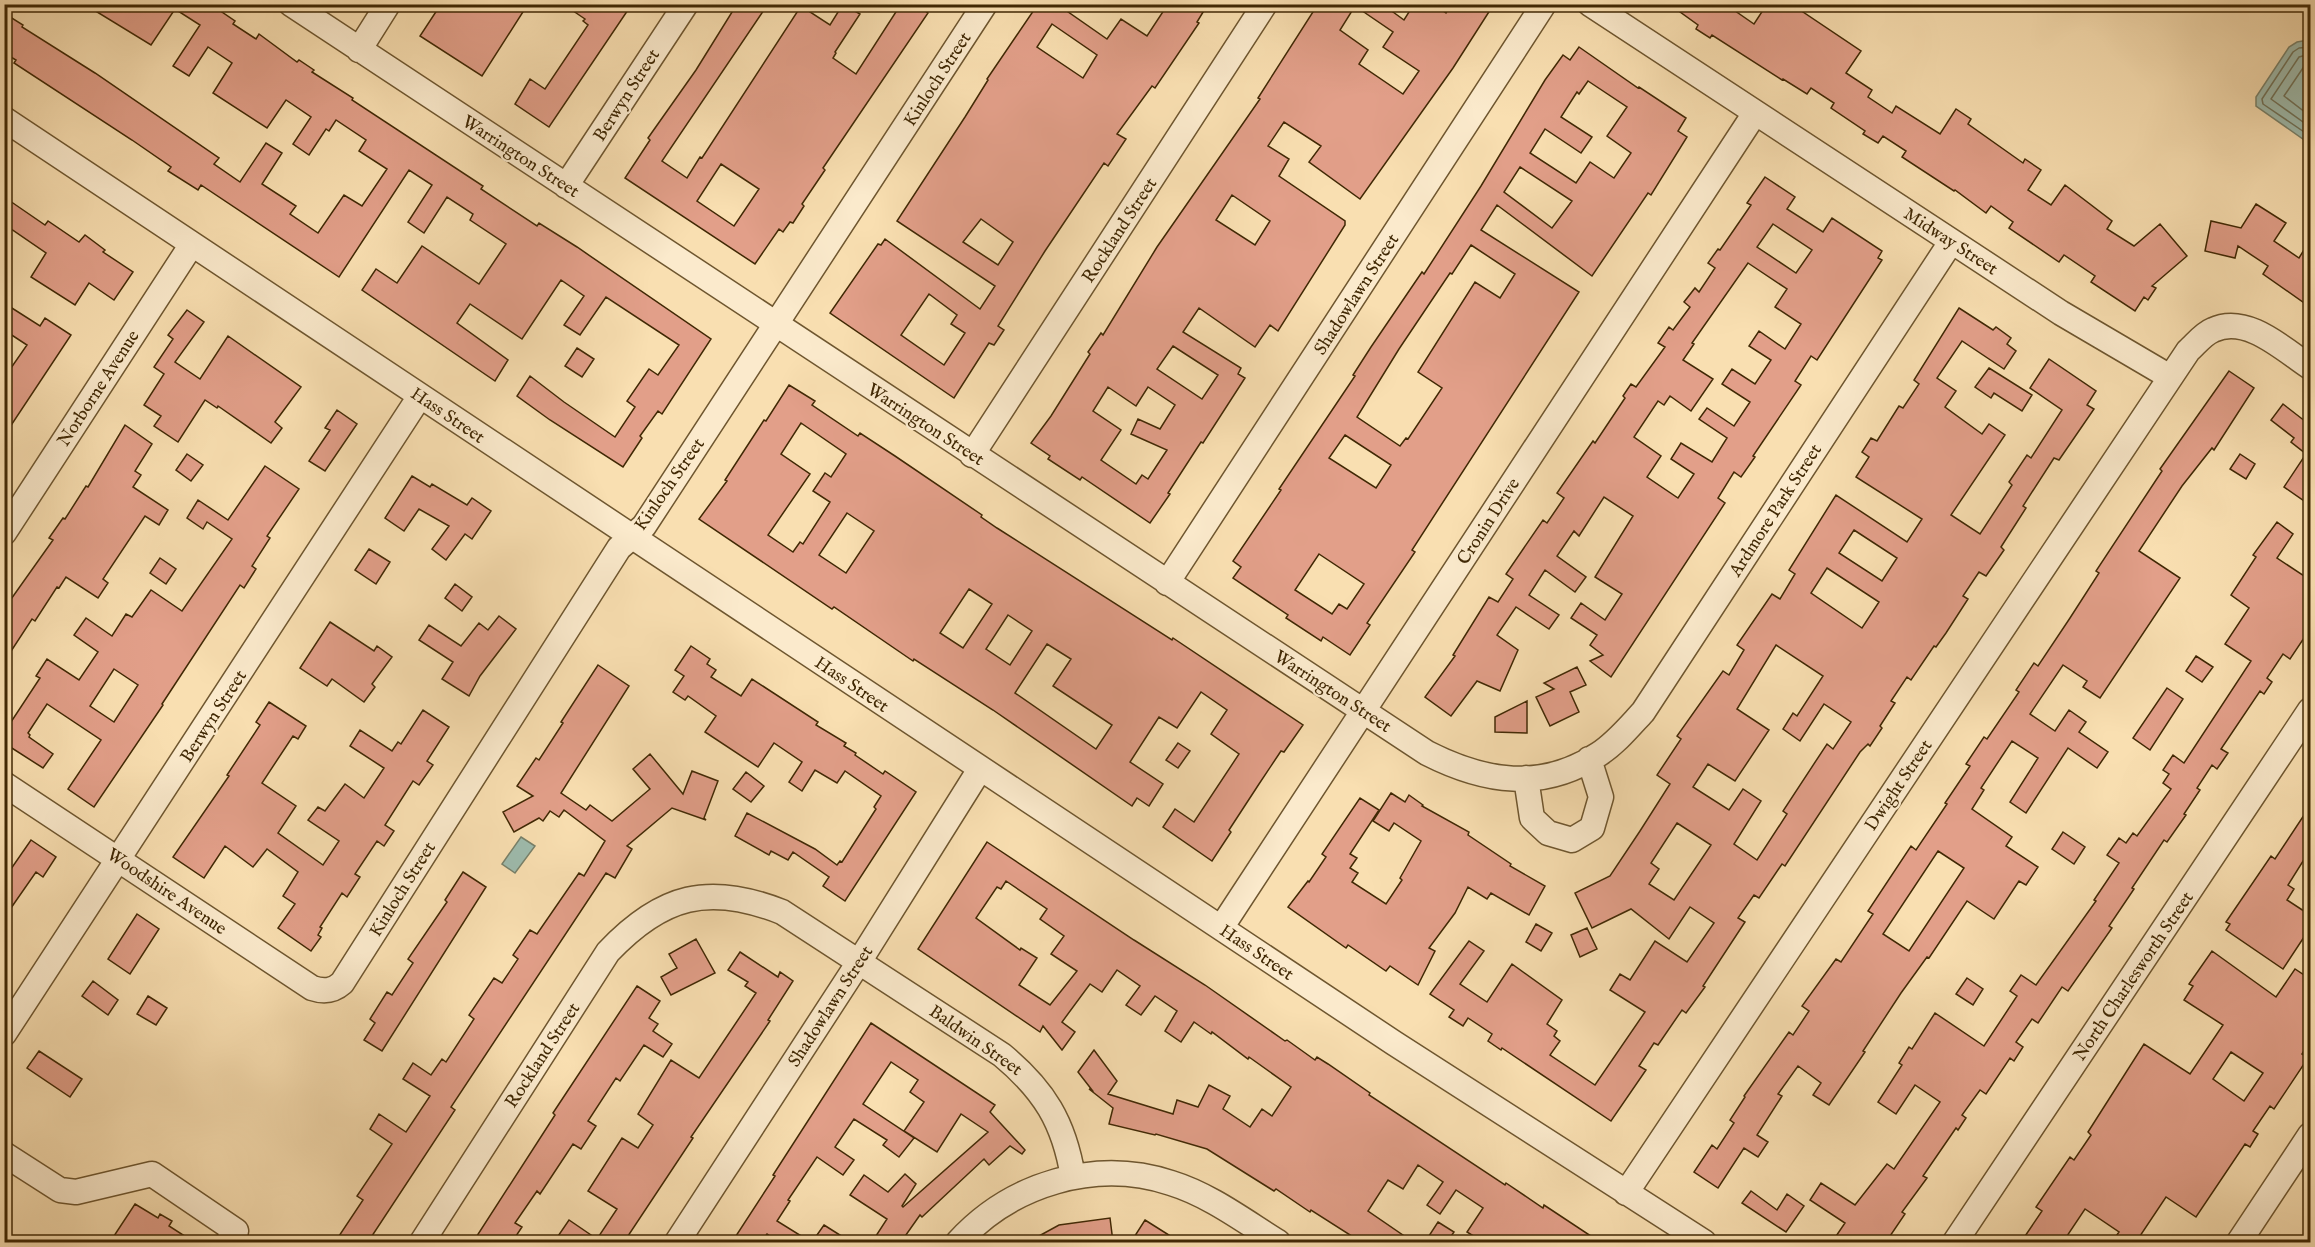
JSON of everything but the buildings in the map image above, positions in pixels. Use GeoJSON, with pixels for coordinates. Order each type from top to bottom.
{"type":"FeatureCollection","features":[{"type":"Feature","properties":{"kind":"street","name":"Warrington Street"},"geometry":{"type":"LineString","coordinates":[[291,4],[1427,753],[1454,766],[1488,777],[1526,778],[1550,775],[1586,761]]}},
{"type":"Feature","properties":{"kind":"street"},"geometry":{"type":"LineString","coordinates":[[359,50],[388,4]]}},
{"type":"Feature","properties":{"kind":"street","name":"Berwyn Street"},"geometry":{"type":"LineString","coordinates":[[566,186],[686,4]]}},
{"type":"Feature","properties":{"kind":"street","name":"Kinloch Street"},"geometry":{"type":"LineString","coordinates":[[331,989],[342,983],[619,548],[644,526],[986,4]]}},
{"type":"Feature","properties":{"kind":"street","name":"Rockland Street"},"geometry":{"type":"LineString","coordinates":[[972,454],[1265,4]]}},
{"type":"Feature","properties":{"kind":"street","name":"Shadowlawn Street"},"geometry":{"type":"LineString","coordinates":[[1167,583],[1544,4]]}},
{"type":"Feature","properties":{"kind":"street","name":"Midway Street"},"geometry":{"type":"LineString","coordinates":[[1590,4],[2061,313],[2170,377]]}},
{"type":"Feature","properties":{"kind":"street","name":"Cronin Drive"},"geometry":{"type":"LineString","coordinates":[[1221,928],[1755,113]]}},
{"type":"Feature","properties":{"kind":"street","name":"Hass Street"},"geometry":{"type":"LineString","coordinates":[[4,119],[980,769],[1704,1242]]}},
{"type":"Feature","properties":{"kind":"street","name":"Ardmore Park Street"},"geometry":{"type":"LineString","coordinates":[[1586,761],[1621,737],[1643,712],[1951,242]]}},
{"type":"Feature","properties":{"kind":"street","name":"Norborne Avenue"},"geometry":{"type":"LineString","coordinates":[[4,532],[192,244]]}},
{"type":"Feature","properties":{"kind":"street"},"geometry":{"type":"LineString","coordinates":[[2170,377],[2188,351],[2207,333],[2226,326],[2247,328],[2270,340],[2310,367]]}},
{"type":"Feature","properties":{"kind":"street","name":"Dwight Street"},"geometry":{"type":"LineString","coordinates":[[1626,1193],[2170,377]]}},
{"type":"Feature","properties":{"kind":"street","name":"Berwyn Street"},"geometry":{"type":"LineString","coordinates":[[4,1034],[120,860],[420,396]]}},
{"type":"Feature","properties":{"kind":"street","name":"North Charlesworth Street"},"geometry":{"type":"LineString","coordinates":[[1955,1242],[2310,711]]}},
{"type":"Feature","properties":{"kind":"street"},"geometry":{"type":"LineString","coordinates":[[1526,778],[1532,818],[1548,833],[1572,840],[1592,828],[1601,797],[1586,761]]}},
{"type":"Feature","properties":{"kind":"street","name":"Shadowlawn Street"},"geometry":{"type":"LineString","coordinates":[[677,1242],[859,962],[980,769]]}},
{"type":"Feature","properties":{"kind":"street","name":"Woodshire Avenue"},"geometry":{"type":"LineString","coordinates":[[4,784],[312,988],[326,991],[331,989]]}},
{"type":"Feature","properties":{"kind":"street","name":"Baldwin Street"},"geometry":{"type":"LineString","coordinates":[[691,899],[732,897],[757,902],[782,912],[1002,1055],[1025,1074],[1044,1097],[1059,1124],[1069,1152],[1073,1177]]}},
{"type":"Feature","properties":{"kind":"street","name":"Rockland Street"},"geometry":{"type":"LineString","coordinates":[[422,1242],[608,952],[625,934],[655,912],[671,904],[691,899]]}},
{"type":"Feature","properties":{"kind":"street"},"geometry":{"type":"LineString","coordinates":[[2238,1242],[2310,1134]]}},
{"type":"Feature","properties":{"kind":"street"},"geometry":{"type":"LineString","coordinates":[[4,1154],[60,1190],[76,1192],[152,1174],[236,1231],[228,1242]]}},
{"type":"Feature","properties":{"kind":"street"},"geometry":{"type":"LineString","coordinates":[[958,1242],[993,1211],[1015,1197],[1045,1184],[1073,1177],[1105,1174],[1138,1175],[1170,1182],[1218,1205],[1278,1242]]}},
{"type":"Feature","properties":{"kind":"water"},"geometry":{"type":"Polygon","coordinates":[[[2308,40],[2310,42],[2310,144],[2256,106],[2256,97],[2289,47],[2297,42],[2308,40]]]}},
{"type":"Feature","properties":{"kind":"water"},"geometry":{"type":"Polygon","coordinates":[[[521,837],[535,846],[515,873],[502,864],[521,837]]]}}]}
